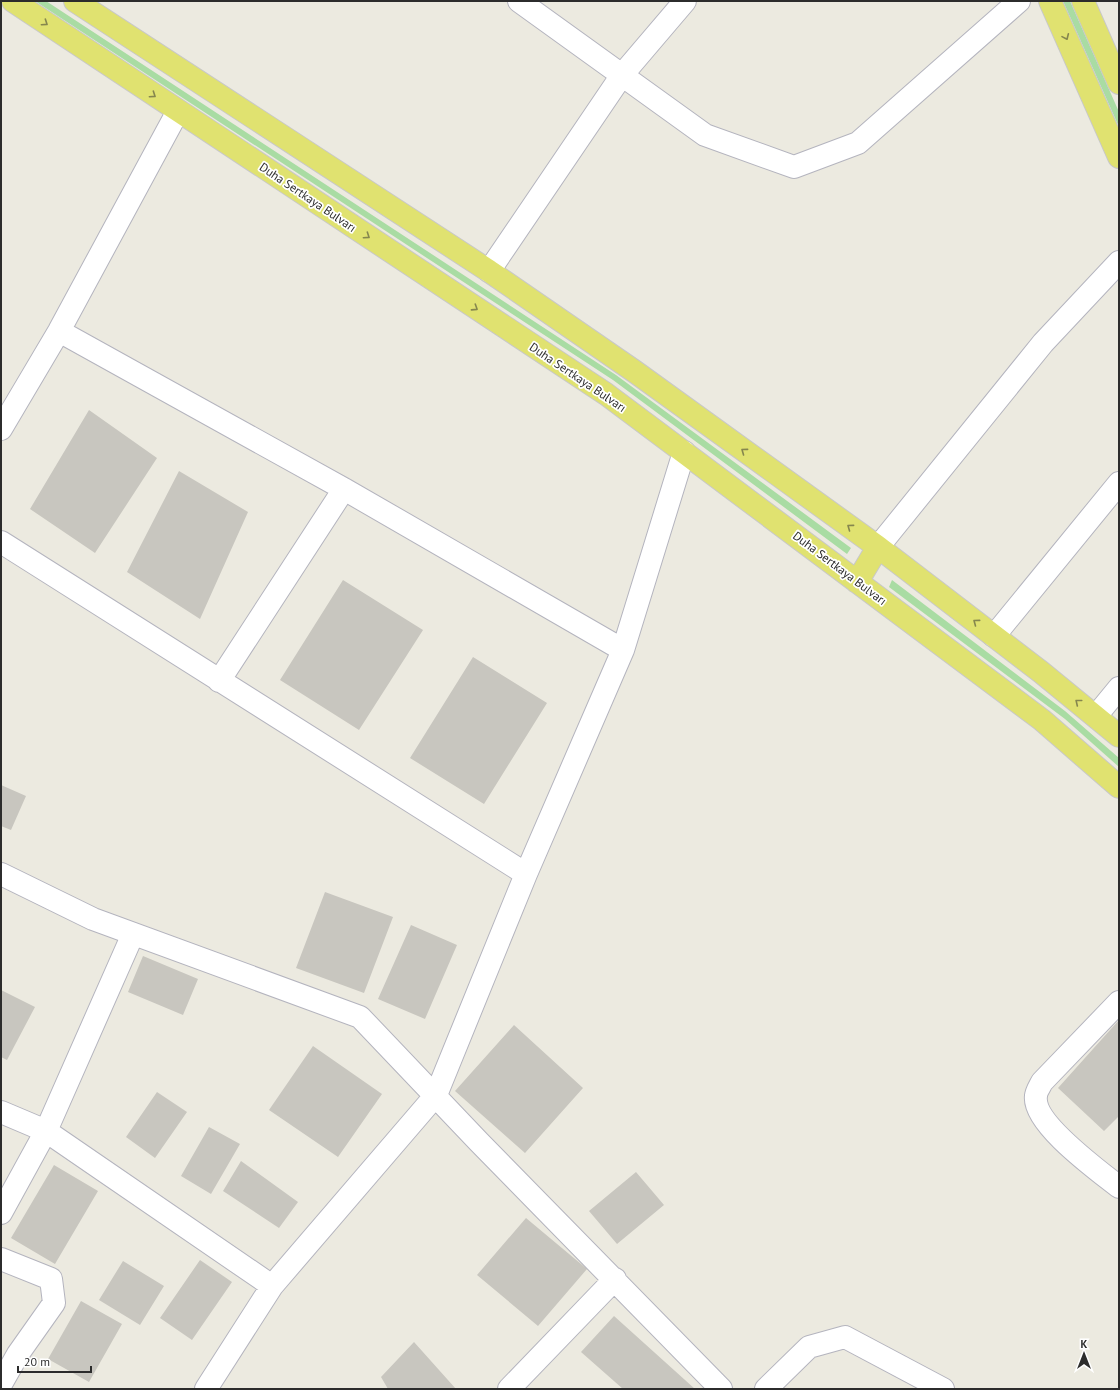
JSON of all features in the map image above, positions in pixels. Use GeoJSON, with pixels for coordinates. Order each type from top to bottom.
{"type":"FeatureCollection","features":[{"type":"Feature","properties":{"kind":"main road","name":"Duha Sertkaya Bulvarı"},"geometry":{"type":"LineString","coordinates":[[13,1],[606,394],[1042,720],[1119,787]]}},
{"type":"Feature","properties":{"kind":"main road"},"geometry":{"type":"LineString","coordinates":[[75,1],[489,271],[634,371],[878,547],[994,636],[1096,716],[1119,736]]}},
{"type":"Feature","properties":{"kind":"main road"},"geometry":{"type":"LineString","coordinates":[[1050,1],[1119,157]]}},
{"type":"Feature","properties":{"kind":"main road"},"geometry":{"type":"LineString","coordinates":[[1082,1],[1119,83]]}},
{"type":"Feature","properties":{"kind":"main road"},"geometry":{"type":"LineString","coordinates":[[857,582],[878,547]]}},
{"type":"Feature","properties":{"kind":"street"},"geometry":{"type":"LineString","coordinates":[[519,1],[705,135],[794,167],[858,143],[1019,1]]}},
{"type":"Feature","properties":{"kind":"street"},"geometry":{"type":"LineString","coordinates":[[489,271],[622,75],[686,1]]}},
{"type":"Feature","properties":{"kind":"street"},"geometry":{"type":"LineString","coordinates":[[1,429],[59,331],[178,111]]}},
{"type":"Feature","properties":{"kind":"street"},"geometry":{"type":"LineString","coordinates":[[878,547],[1043,343],[1119,262]]}},
{"type":"Feature","properties":{"kind":"street"},"geometry":{"type":"LineString","coordinates":[[59,331],[344,488],[623,650]]}},
{"type":"Feature","properties":{"kind":"street"},"geometry":{"type":"LineString","coordinates":[[206,1389],[272,1286],[436,1096],[526,874],[623,650],[684,452]]}},
{"type":"Feature","properties":{"kind":"street"},"geometry":{"type":"LineString","coordinates":[[994,636],[1119,482]]}},
{"type":"Feature","properties":{"kind":"street"},"geometry":{"type":"LineString","coordinates":[[219,681],[344,488]]}},
{"type":"Feature","properties":{"kind":"street"},"geometry":{"type":"LineString","coordinates":[[1,542],[526,874]]}},
{"type":"Feature","properties":{"kind":"street"},"geometry":{"type":"LineString","coordinates":[[1096,716],[1119,688]]}},
{"type":"Feature","properties":{"kind":"street"},"geometry":{"type":"LineString","coordinates":[[1,874],[93,919],[360,1017],[721,1389]]}},
{"type":"Feature","properties":{"kind":"street"},"geometry":{"type":"LineString","coordinates":[[1,1213],[46,1131],[133,934]]}},
{"type":"Feature","properties":{"kind":"street"},"geometry":{"type":"LineString","coordinates":[[1119,1002],[1042,1082],[1036,1096],[1038,1110],[1048,1125],[1067,1144],[1119,1187]]}},
{"type":"Feature","properties":{"kind":"street"},"geometry":{"type":"LineString","coordinates":[[1,1112],[46,1131],[272,1286]]}},
{"type":"Feature","properties":{"kind":"street"},"geometry":{"type":"LineString","coordinates":[[1,1259],[51,1279],[54,1303],[18,1354],[1,1384]]}},
{"type":"Feature","properties":{"kind":"street"},"geometry":{"type":"LineString","coordinates":[[510,1389],[614,1279]]}},
{"type":"Feature","properties":{"kind":"street"},"geometry":{"type":"LineString","coordinates":[[766,1389],[809,1347],[845,1337],[943,1389]]}},
{"type":"Feature","properties":{"kind":"green space"},"geometry":{"type":"Polygon","coordinates":[[[35,1],[46,1],[616,375],[851,548],[847,554],[613,380],[35,1]]]}},
{"type":"Feature","properties":{"kind":"green space"},"geometry":{"type":"Polygon","coordinates":[[[1063,1],[1070,1],[1119,112],[1119,127],[1063,1]]]}},
{"type":"Feature","properties":{"kind":"green space"},"geometry":{"type":"Polygon","coordinates":[[[892,580],[1065,711],[1119,758],[1119,767],[1065,719],[889,587],[892,580]]]}},
{"type":"Feature","properties":{"kind":"building"},"geometry":{"type":"Polygon","coordinates":[[[89,410],[157,458],[95,553],[30,509],[89,410]]]}},
{"type":"Feature","properties":{"kind":"building"},"geometry":{"type":"Polygon","coordinates":[[[179,471],[248,512],[200,619],[127,572],[179,471]]]}},
{"type":"Feature","properties":{"kind":"building"},"geometry":{"type":"Polygon","coordinates":[[[343,580],[423,630],[359,730],[280,680],[343,580]]]}},
{"type":"Feature","properties":{"kind":"building"},"geometry":{"type":"Polygon","coordinates":[[[473,657],[547,703],[484,804],[410,758],[473,657]]]}},
{"type":"Feature","properties":{"kind":"building"},"geometry":{"type":"Polygon","coordinates":[[[1,785],[26,796],[11,830],[1,826],[1,785]]]}},
{"type":"Feature","properties":{"kind":"building"},"geometry":{"type":"Polygon","coordinates":[[[325,892],[393,917],[364,993],[296,968],[325,892]]]}},
{"type":"Feature","properties":{"kind":"building"},"geometry":{"type":"Polygon","coordinates":[[[411,925],[457,945],[425,1019],[378,999],[411,925]]]}},
{"type":"Feature","properties":{"kind":"building"},"geometry":{"type":"Polygon","coordinates":[[[143,956],[198,979],[183,1015],[128,992],[143,956]]]}},
{"type":"Feature","properties":{"kind":"building"},"geometry":{"type":"Polygon","coordinates":[[[1,990],[35,1007],[7,1060],[1,1057],[1,990]]]}},
{"type":"Feature","properties":{"kind":"building"},"geometry":{"type":"Polygon","coordinates":[[[1119,1020],[1119,1116],[1104,1131],[1058,1088],[1119,1020]]]}},
{"type":"Feature","properties":{"kind":"building"},"geometry":{"type":"Polygon","coordinates":[[[514,1025],[583,1088],[525,1153],[455,1091],[514,1025]]]}},
{"type":"Feature","properties":{"kind":"building"},"geometry":{"type":"Polygon","coordinates":[[[313,1046],[382,1094],[338,1157],[269,1110],[313,1046]]]}},
{"type":"Feature","properties":{"kind":"building"},"geometry":{"type":"Polygon","coordinates":[[[157,1092],[187,1112],[155,1158],[126,1137],[157,1092]]]}},
{"type":"Feature","properties":{"kind":"building"},"geometry":{"type":"Polygon","coordinates":[[[209,1127],[240,1144],[211,1194],[181,1176],[209,1127]]]}},
{"type":"Feature","properties":{"kind":"building"},"geometry":{"type":"Polygon","coordinates":[[[241,1161],[298,1202],[279,1228],[223,1191],[241,1161]]]}},
{"type":"Feature","properties":{"kind":"building"},"geometry":{"type":"Polygon","coordinates":[[[54,1165],[98,1191],[55,1264],[11,1238],[54,1165]]]}},
{"type":"Feature","properties":{"kind":"building"},"geometry":{"type":"Polygon","coordinates":[[[636,1172],[664,1205],[617,1244],[589,1211],[636,1172]]]}},
{"type":"Feature","properties":{"kind":"building"},"geometry":{"type":"Polygon","coordinates":[[[526,1218],[587,1269],[538,1326],[477,1275],[526,1218]]]}},
{"type":"Feature","properties":{"kind":"building"},"geometry":{"type":"Polygon","coordinates":[[[200,1260],[232,1282],[192,1340],[160,1318],[200,1260]]]}},
{"type":"Feature","properties":{"kind":"building"},"geometry":{"type":"Polygon","coordinates":[[[123,1261],[164,1286],[140,1325],[99,1300],[123,1261]]]}},
{"type":"Feature","properties":{"kind":"building"},"geometry":{"type":"Polygon","coordinates":[[[81,1301],[122,1324],[89,1382],[48,1359],[81,1301]]]}},
{"type":"Feature","properties":{"kind":"building"},"geometry":{"type":"Polygon","coordinates":[[[614,1316],[695,1389],[623,1389],[581,1352],[614,1316]]]}},
{"type":"Feature","properties":{"kind":"building"},"geometry":{"type":"Polygon","coordinates":[[[414,1342],[456,1389],[388,1389],[381,1377],[414,1342]]]}}]}
